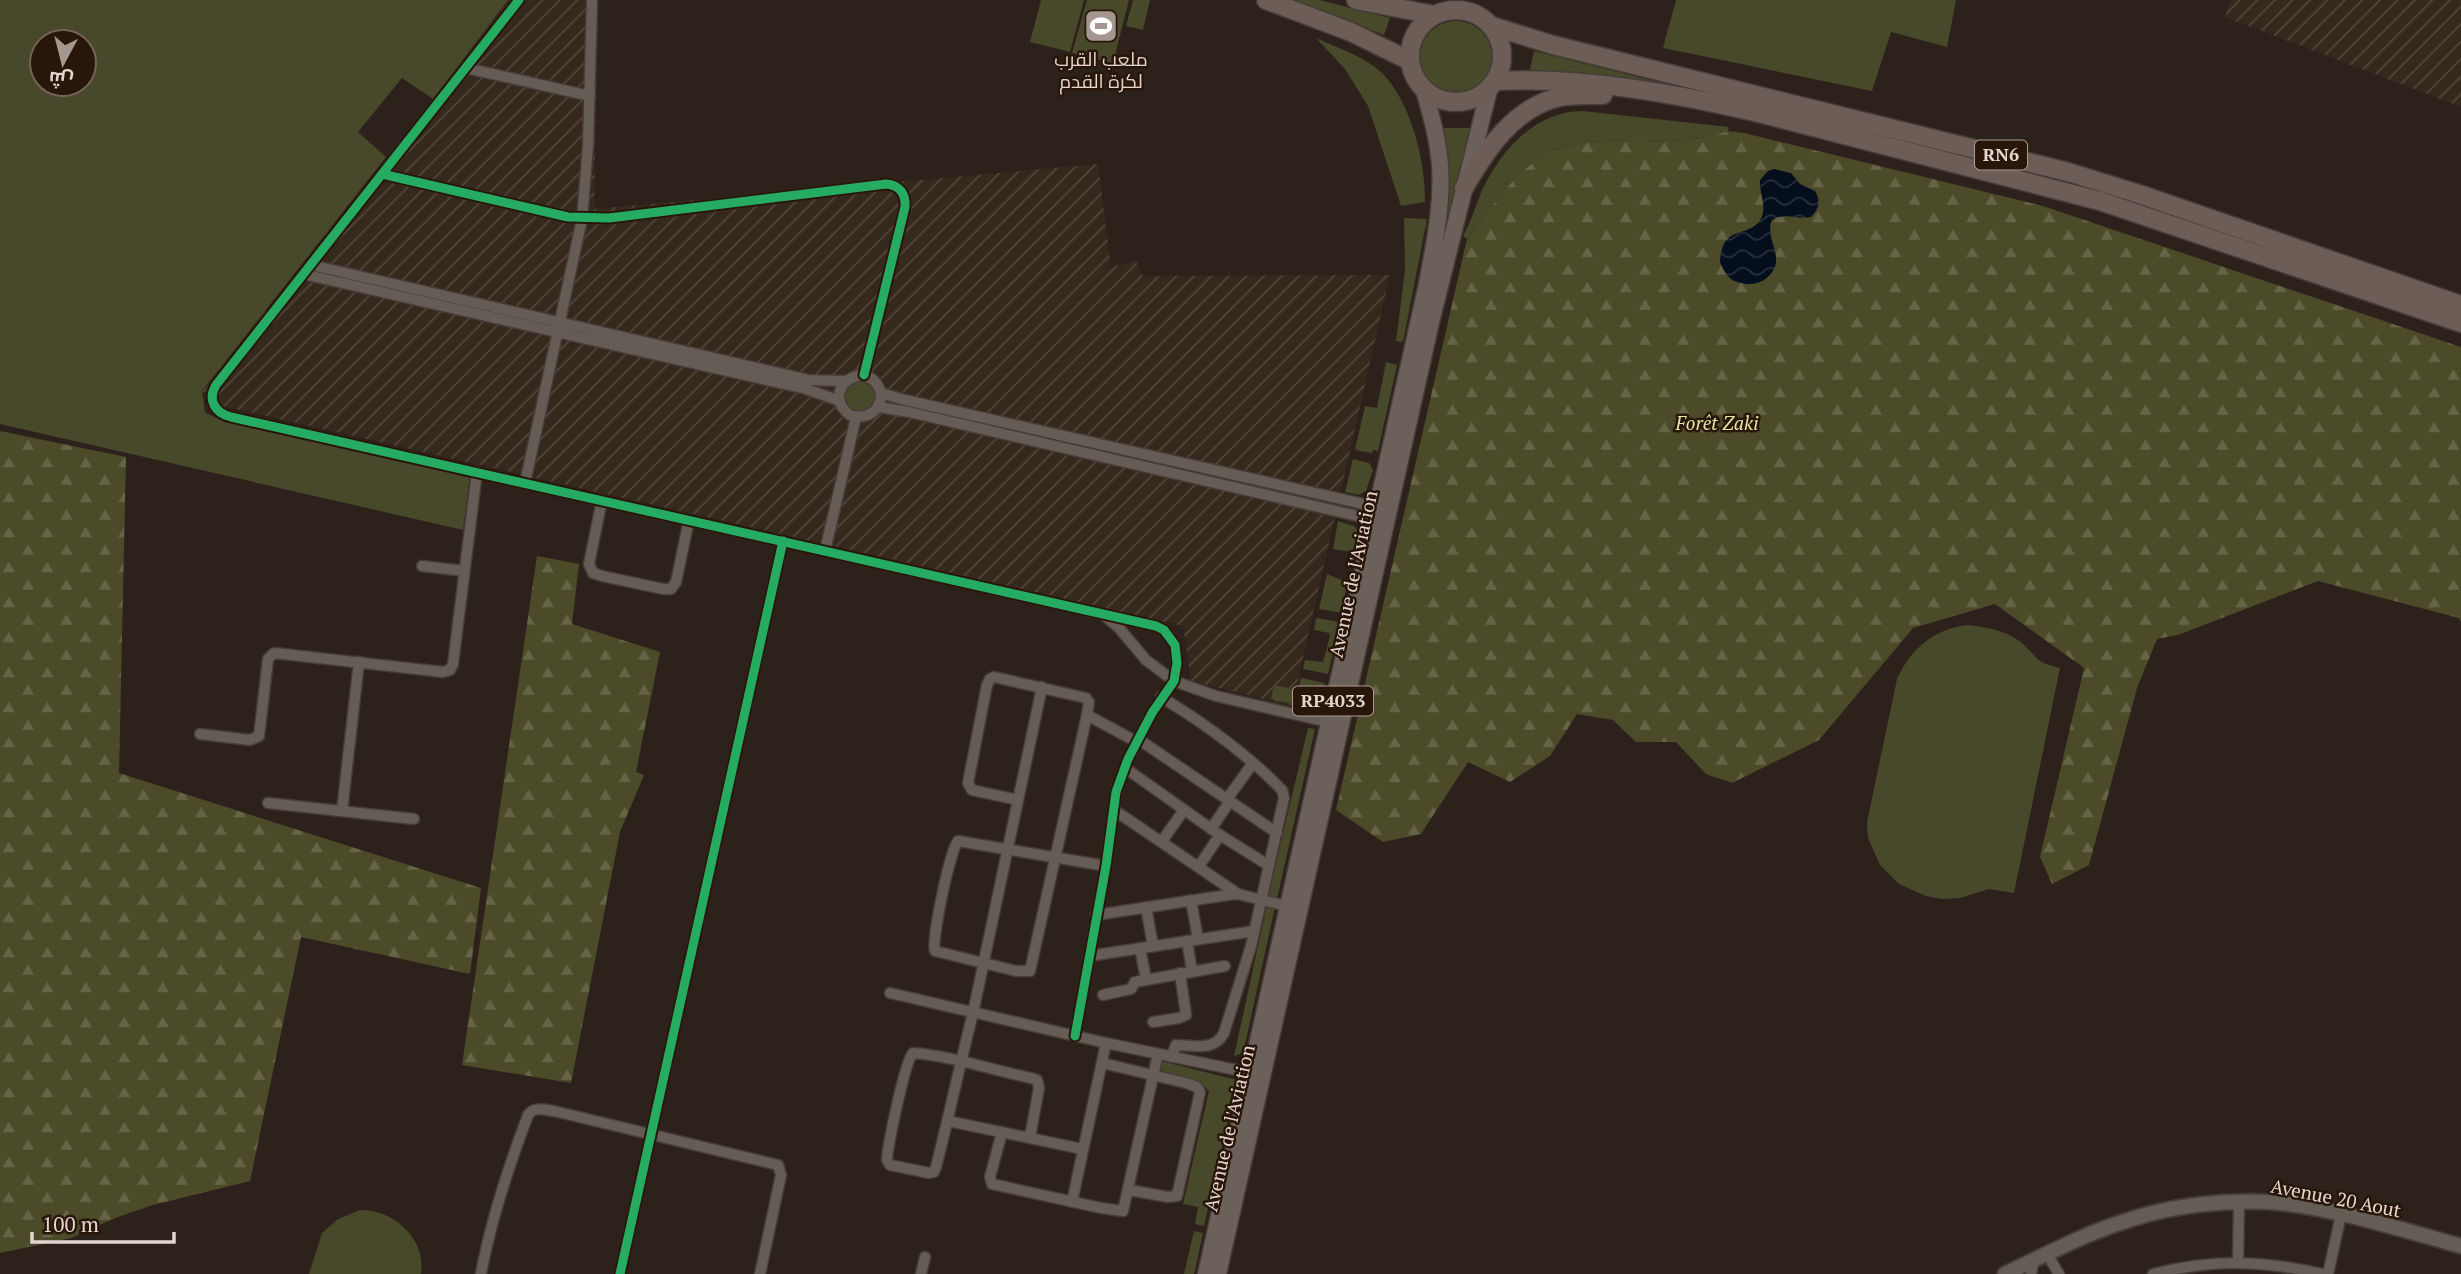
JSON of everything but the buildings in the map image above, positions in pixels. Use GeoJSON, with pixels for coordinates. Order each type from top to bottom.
{"type":"FeatureCollection","features":[{"type":"Feature","properties":{"kind":"highway"},"geometry":{"type":"LineString","coordinates":[[1266,0],[1340,28],[1410,61]]}},
{"type":"Feature","properties":{"kind":"highway","name":"RN6"},"geometry":{"type":"LineString","coordinates":[[1356,0],[1464,10],[1485,15],[1553,45],[2068,172],[2461,305]]}},
{"type":"Feature","properties":{"kind":"highway"},"geometry":{"type":"LineString","coordinates":[[1424,90],[1417,82],[1410,61],[1410,47],[1423,23],[1442,9]]}},
{"type":"Feature","properties":{"kind":"highway"},"geometry":{"type":"LineString","coordinates":[[1485,15],[1502,47],[1501,70],[1492,85]]}},
{"type":"Feature","properties":{"kind":"highway","name":"RN6"},"geometry":{"type":"LineString","coordinates":[[1424,90],[1434,97],[1456,103],[1468,101],[1492,85],[1552,80],[1663,94],[1743,109],[2064,191],[2461,323]]}},
{"type":"Feature","properties":{"kind":"highway"},"geometry":{"type":"LineString","coordinates":[[1464,188],[1503,132],[1529,108],[1562,96],[1663,94]]}},
{"type":"Feature","properties":{"kind":"main road","name":"Avenue de l'Aviation"},"geometry":{"type":"LineString","coordinates":[[1206,1274],[1328,722],[1492,85]]}},
{"type":"Feature","properties":{"kind":"main road","name":"Avenue de l'Aviation"},"geometry":{"type":"LineString","coordinates":[[1218,1274],[1381,515],[1427,284],[1440,205],[1441,175],[1438,145],[1424,90]]}},
{"type":"Feature","properties":{"kind":"street"},"geometry":{"type":"LineString","coordinates":[[519,0],[216,385],[211,398],[218,412],[1156,626],[1164,630],[1175,645],[1177,654],[1174,681],[1161,697],[1137,740],[1116,792],[1106,866],[1075,1036]]}},
{"type":"Feature","properties":{"kind":"street"},"geometry":{"type":"LineString","coordinates":[[525,483],[582,219],[590,96],[592,0]]}},
{"type":"Feature","properties":{"kind":"street"},"geometry":{"type":"LineString","coordinates":[[466,68],[590,96]]}},
{"type":"Feature","properties":{"kind":"street"},"geometry":{"type":"LineString","coordinates":[[382,174],[582,219],[886,184],[895,186],[905,197],[905,207],[864,375]]}},
{"type":"Feature","properties":{"kind":"street"},"geometry":{"type":"LineString","coordinates":[[311,265],[746,371],[839,401],[846,411],[856,417],[869,415],[878,407],[881,393],[875,381],[864,375],[851,377],[845,381],[839,401]]}},
{"type":"Feature","properties":{"kind":"street"},"geometry":{"type":"LineString","coordinates":[[303,274],[559,327]]}},
{"type":"Feature","properties":{"kind":"street"},"geometry":{"type":"LineString","coordinates":[[746,371],[808,380],[845,381]]}},
{"type":"Feature","properties":{"kind":"street"},"geometry":{"type":"LineString","coordinates":[[881,393],[1381,515]]}},
{"type":"Feature","properties":{"kind":"street"},"geometry":{"type":"LineString","coordinates":[[878,407],[1381,515]]}},
{"type":"Feature","properties":{"kind":"street"},"geometry":{"type":"LineString","coordinates":[[825,551],[856,417]]}},
{"type":"Feature","properties":{"kind":"street"},"geometry":{"type":"LineString","coordinates":[[200,734],[250,740],[259,736],[268,659],[274,653],[443,672],[450,670],[453,664],[477,472]]}},
{"type":"Feature","properties":{"kind":"street"},"geometry":{"type":"LineString","coordinates":[[602,500],[589,564],[593,573],[602,576],[671,589],[676,582],[689,520]]}},
{"type":"Feature","properties":{"kind":"street"},"geometry":{"type":"LineString","coordinates":[[620,1274],[783,541]]}},
{"type":"Feature","properties":{"kind":"street"},"geometry":{"type":"LineString","coordinates":[[422,566],[464,570]]}},
{"type":"Feature","properties":{"kind":"street"},"geometry":{"type":"LineString","coordinates":[[1101,614],[1119,628],[1146,660],[1174,681],[1216,695],[1328,722]]}},
{"type":"Feature","properties":{"kind":"street"},"geometry":{"type":"LineString","coordinates":[[342,811],[359,662]]}},
{"type":"Feature","properties":{"kind":"street"},"geometry":{"type":"LineString","coordinates":[[1017,800],[972,790],[970,787],[968,776],[991,678],[999,677],[1086,698],[1089,702],[1087,715],[1055,859],[1030,971],[1025,973],[935,951],[933,944],[956,842],[965,841],[1055,859],[1106,866]]}},
{"type":"Feature","properties":{"kind":"street"},"geometry":{"type":"LineString","coordinates":[[1030,1137],[1039,1081],[961,1062],[916,1053],[911,1054],[887,1162],[912,1170],[934,1172],[948,1121],[961,1062],[973,1013],[1042,687]]}},
{"type":"Feature","properties":{"kind":"street"},"geometry":{"type":"LineString","coordinates":[[1161,697],[1223,738],[1253,764],[1283,794],[1284,804],[1254,931],[1222,1038],[1210,1046],[1176,1045],[1171,1057]]}},
{"type":"Feature","properties":{"kind":"street"},"geometry":{"type":"LineString","coordinates":[[1087,715],[1137,740],[1276,833]]}},
{"type":"Feature","properties":{"kind":"street"},"geometry":{"type":"LineString","coordinates":[[1199,866],[1228,801],[1253,764]]}},
{"type":"Feature","properties":{"kind":"street"},"geometry":{"type":"LineString","coordinates":[[1125,768],[1216,832],[1269,865]]}},
{"type":"Feature","properties":{"kind":"street"},"geometry":{"type":"LineString","coordinates":[[268,803],[414,820]]}},
{"type":"Feature","properties":{"kind":"street"},"geometry":{"type":"LineString","coordinates":[[1114,810],[1238,894],[1287,906]]}},
{"type":"Feature","properties":{"kind":"street"},"geometry":{"type":"LineString","coordinates":[[1162,841],[1184,810]]}},
{"type":"Feature","properties":{"kind":"street"},"geometry":{"type":"LineString","coordinates":[[1096,915],[1238,894]]}},
{"type":"Feature","properties":{"kind":"street"},"geometry":{"type":"LineString","coordinates":[[1191,900],[1198,939]]}},
{"type":"Feature","properties":{"kind":"street"},"geometry":{"type":"LineString","coordinates":[[1146,907],[1153,946]]}},
{"type":"Feature","properties":{"kind":"street"},"geometry":{"type":"LineString","coordinates":[[1089,956],[1254,931]]}},
{"type":"Feature","properties":{"kind":"street"},"geometry":{"type":"LineString","coordinates":[[1187,941],[1192,971]]}},
{"type":"Feature","properties":{"kind":"street"},"geometry":{"type":"LineString","coordinates":[[1140,948],[1146,979]]}},
{"type":"Feature","properties":{"kind":"street"},"geometry":{"type":"LineString","coordinates":[[1103,995],[1131,989],[1135,982],[1146,979],[1226,966]]}},
{"type":"Feature","properties":{"kind":"street"},"geometry":{"type":"LineString","coordinates":[[1153,1021],[1186,1015],[1180,973]]}},
{"type":"Feature","properties":{"kind":"street"},"geometry":{"type":"LineString","coordinates":[[890,993],[1251,1073]]}},
{"type":"Feature","properties":{"kind":"street"},"geometry":{"type":"LineString","coordinates":[[1072,1202],[1106,1043]]}},
{"type":"Feature","properties":{"kind":"street"},"geometry":{"type":"LineString","coordinates":[[1002,1132],[990,1177],[991,1183],[1122,1212],[1125,1209],[1158,1054]]}},
{"type":"Feature","properties":{"kind":"street"},"geometry":{"type":"LineString","coordinates":[[1102,1063],[1195,1086],[1200,1092],[1180,1192],[1174,1198],[1129,1190]]}},
{"type":"Feature","properties":{"kind":"street"},"geometry":{"type":"LineString","coordinates":[[481,1274],[505,1178],[531,1111],[544,1110],[780,1167],[781,1175],[760,1274]]}},
{"type":"Feature","properties":{"kind":"street"},"geometry":{"type":"LineString","coordinates":[[948,1121],[1082,1149]]}},
{"type":"Feature","properties":{"kind":"street","name":"Avenue 20 Aout"},"geometry":{"type":"LineString","coordinates":[[2005,1274],[2037,1263],[2077,1239],[2133,1218],[2172,1209],[2239,1203],[2270,1202],[2342,1215],[2461,1246]]}},
{"type":"Feature","properties":{"kind":"street"},"geometry":{"type":"LineString","coordinates":[[2238,1261],[2239,1203]]}},
{"type":"Feature","properties":{"kind":"street"},"geometry":{"type":"LineString","coordinates":[[2328,1274],[2342,1215]]}},
{"type":"Feature","properties":{"kind":"street"},"geometry":{"type":"LineString","coordinates":[[921,1274],[925,1257]]}},
{"type":"Feature","properties":{"kind":"street"},"geometry":{"type":"LineString","coordinates":[[2153,1274],[2238,1261],[2280,1270],[2322,1274]]}},
{"type":"Feature","properties":{"kind":"street"},"geometry":{"type":"LineString","coordinates":[[2037,1263],[2059,1274]]}},
{"type":"Feature","properties":{"kind":"shaded area"},"geometry":{"type":"Polygon","coordinates":[[[0,0],[508,0],[433,99],[402,78],[358,132],[386,157],[202,391],[205,412],[224,422],[470,474],[463,530],[0,424],[0,0]]]}},
{"type":"Feature","properties":{"kind":"shaded area"},"geometry":{"type":"Polygon","coordinates":[[[508,0],[598,0],[594,209],[1098,164],[1111,267],[1136,261],[1143,276],[1390,275],[1292,706],[1191,681],[1183,626],[218,405],[202,391],[508,0]]]}},
{"type":"Feature","properties":{"kind":"shaded area","name":"ملعب القرب لكرة القدم"},"geometry":{"type":"Polygon","coordinates":[[[1041,0],[1084,0],[1070,52],[1030,42],[1041,0]]]}},
{"type":"Feature","properties":{"kind":"shaded area","name":"ملعب القرب لكرة القدم"},"geometry":{"type":"Polygon","coordinates":[[[1087,0],[1129,0],[1113,63],[1072,53],[1087,0]]]}},
{"type":"Feature","properties":{"kind":"shaded area"},"geometry":{"type":"Polygon","coordinates":[[[1133,0],[1150,0],[1143,30],[1126,26],[1133,0]]]}},
{"type":"Feature","properties":{"kind":"shaded area"},"geometry":{"type":"Polygon","coordinates":[[[1294,0],[1319,0],[1390,18],[1384,35],[1294,0]]]}},
{"type":"Feature","properties":{"kind":"shaded area"},"geometry":{"type":"Polygon","coordinates":[[[1676,0],[1956,0],[1947,47],[1891,32],[1872,91],[1663,48],[1676,0]]]}},
{"type":"Feature","properties":{"kind":"shaded area"},"geometry":{"type":"Polygon","coordinates":[[[2231,0],[2461,0],[2461,107],[2225,17],[2231,0]]]}},
{"type":"Feature","properties":{"kind":"shaded area"},"geometry":{"type":"Polygon","coordinates":[[[1456,21],[1476,27],[1486,37],[1492,57],[1486,77],[1476,87],[1456,93],[1436,87],[1426,77],[1420,57],[1426,37],[1436,27],[1456,21]]]}},
{"type":"Feature","properties":{"kind":"shaded area"},"geometry":{"type":"Polygon","coordinates":[[[1316,38],[1368,62],[1387,78],[1397,93],[1419,148],[1425,202],[1401,206],[1368,106],[1345,69],[1316,38]]]}},
{"type":"Feature","properties":{"kind":"shaded area"},"geometry":{"type":"Polygon","coordinates":[[[1534,51],[1678,87],[1530,70],[1534,51]]]}},
{"type":"Feature","properties":{"kind":"shaded area"},"geometry":{"type":"Polygon","coordinates":[[[1583,111],[1729,127],[1728,131],[1692,139],[1597,141],[1563,148],[1530,165],[1504,191],[1467,239],[1463,236],[1484,186],[1512,145],[1537,124],[1551,117],[1583,111]]]}},
{"type":"Feature","properties":{"kind":"shaded area"},"geometry":{"type":"Polygon","coordinates":[[[1441,128],[1472,128],[1442,256],[1438,255],[1448,189],[1441,128]]]}},
{"type":"Feature","properties":{"kind":"shaded area"},"geometry":{"type":"Polygon","coordinates":[[[1404,218],[1427,219],[1403,342],[1396,341],[1405,271],[1404,218]]]}},
{"type":"Feature","properties":{"kind":"shaded area"},"geometry":{"type":"Polygon","coordinates":[[[1386,362],[1397,365],[1378,451],[1373,450],[1372,453],[1355,450],[1365,406],[1377,408],[1386,362]]]}},
{"type":"Feature","properties":{"kind":"shaded area"},"geometry":{"type":"Polygon","coordinates":[[[860,381],[871,385],[875,396],[871,407],[860,411],[849,407],[845,396],[849,385],[860,381]]]}},
{"type":"Feature","properties":{"kind":"shaded area"},"geometry":{"type":"Polygon","coordinates":[[[1047,436],[1339,506],[1046,439],[1047,436]]]}},
{"type":"Feature","properties":{"kind":"shaded area"},"geometry":{"type":"Polygon","coordinates":[[[1353,459],[1369,463],[1373,470],[1366,491],[1359,495],[1345,492],[1353,459]]]}},
{"type":"Feature","properties":{"kind":"shaded area"},"geometry":{"type":"Polygon","coordinates":[[[1338,521],[1354,526],[1357,530],[1355,549],[1352,552],[1333,549],[1338,521]]]}},
{"type":"Feature","properties":{"kind":"shaded area"},"geometry":{"type":"Polygon","coordinates":[[[1327,574],[1347,582],[1342,613],[1319,609],[1327,574]]]}},
{"type":"Feature","properties":{"kind":"shaded area"},"geometry":{"type":"Polygon","coordinates":[[[1316,618],[1340,622],[1328,674],[1303,669],[1305,660],[1323,662],[1330,636],[1329,633],[1314,630],[1316,618]]]}},
{"type":"Feature","properties":{"kind":"shaded area"},"geometry":{"type":"Polygon","coordinates":[[[1967,625],[2012,636],[2039,660],[2060,668],[2014,893],[1989,889],[1960,898],[1942,899],[1926,896],[1899,884],[1880,865],[1868,838],[1867,822],[1897,679],[1916,650],[1933,636],[1967,625]]]}},
{"type":"Feature","properties":{"kind":"shaded area"},"geometry":{"type":"Polygon","coordinates":[[[1301,678],[1325,683],[1320,710],[1271,699],[1274,685],[1298,690],[1301,678]]]}},
{"type":"Feature","properties":{"kind":"shaded area"},"geometry":{"type":"Polygon","coordinates":[[[1308,728],[1315,729],[1277,899],[1268,897],[1308,728]]]}},
{"type":"Feature","properties":{"kind":"shaded area"},"geometry":{"type":"Polygon","coordinates":[[[1267,905],[1275,907],[1244,1049],[1234,1056],[1267,905]]]}},
{"type":"Feature","properties":{"kind":"shaded area"},"geometry":{"type":"Polygon","coordinates":[[[1161,1061],[1237,1080],[1204,1226],[1195,1224],[1198,1207],[1183,1204],[1209,1091],[1199,1082],[1158,1073],[1161,1061]]]}},
{"type":"Feature","properties":{"kind":"shaded area"},"geometry":{"type":"Polygon","coordinates":[[[360,1210],[385,1215],[405,1228],[418,1249],[421,1274],[309,1274],[322,1233],[338,1219],[360,1210]]]}},
{"type":"Feature","properties":{"kind":"shaded area"},"geometry":{"type":"Polygon","coordinates":[[[1194,1231],[1203,1233],[1194,1274],[1184,1274],[1194,1231]]]}},
{"type":"Feature","properties":{"kind":"green space","name":"Forêt Zaki"},"geometry":{"type":"Polygon","coordinates":[[[1728,131],[2043,206],[2461,347],[2461,622],[2459,618],[2318,581],[2178,635],[2157,639],[2137,688],[2089,865],[2052,884],[2040,857],[2084,668],[1995,604],[1913,628],[1819,740],[1732,783],[1706,774],[1676,742],[1636,742],[1613,720],[1577,714],[1550,756],[1510,782],[1468,762],[1421,834],[1383,842],[1336,810],[1467,239],[1504,191],[1530,165],[1546,155],[1580,143],[1685,140],[1728,131]]]}},
{"type":"Feature","properties":{"kind":"green space"},"geometry":{"type":"Polygon","coordinates":[[[0,431],[126,457],[119,773],[481,888],[470,974],[301,937],[250,1181],[153,1205],[115,1218],[71,1238],[0,1253],[0,431]]]}},
{"type":"Feature","properties":{"kind":"green space"},"geometry":{"type":"Polygon","coordinates":[[[537,556],[579,564],[572,624],[660,652],[636,772],[644,775],[620,832],[571,1083],[462,1065],[537,556]]]}},
{"type":"Feature","properties":{"kind":"water"},"geometry":{"type":"Polygon","coordinates":[[[1774,169],[1791,173],[1800,184],[1815,191],[1818,198],[1817,208],[1811,217],[1782,217],[1772,220],[1770,228],[1776,258],[1772,273],[1758,283],[1737,282],[1729,277],[1720,262],[1722,250],[1730,237],[1755,226],[1760,220],[1763,205],[1760,180],[1768,171],[1774,169]]]}},
{"type":"Feature","properties":{"kind":"cycle path"},"geometry":{"type":"LineString","coordinates":[[519,0],[216,385],[212,396],[214,405],[231,417],[1156,626],[1164,630],[1175,645],[1177,663],[1174,681],[1152,713],[1128,759],[1116,792],[1106,866],[1075,1036]]}},
{"type":"Feature","properties":{"kind":"cycle path"},"geometry":{"type":"LineString","coordinates":[[382,174],[568,217],[609,218],[886,184],[895,186],[903,194],[905,207],[864,375]]}},
{"type":"Feature","properties":{"kind":"cycle path"},"geometry":{"type":"LineString","coordinates":[[620,1274],[783,541]]}},
{"type":"Feature","properties":{"kind":"place","name":"ملعب القرب لكرة القدم"},"geometry":{"type":"Point","coordinates":[1101,26]}}]}
